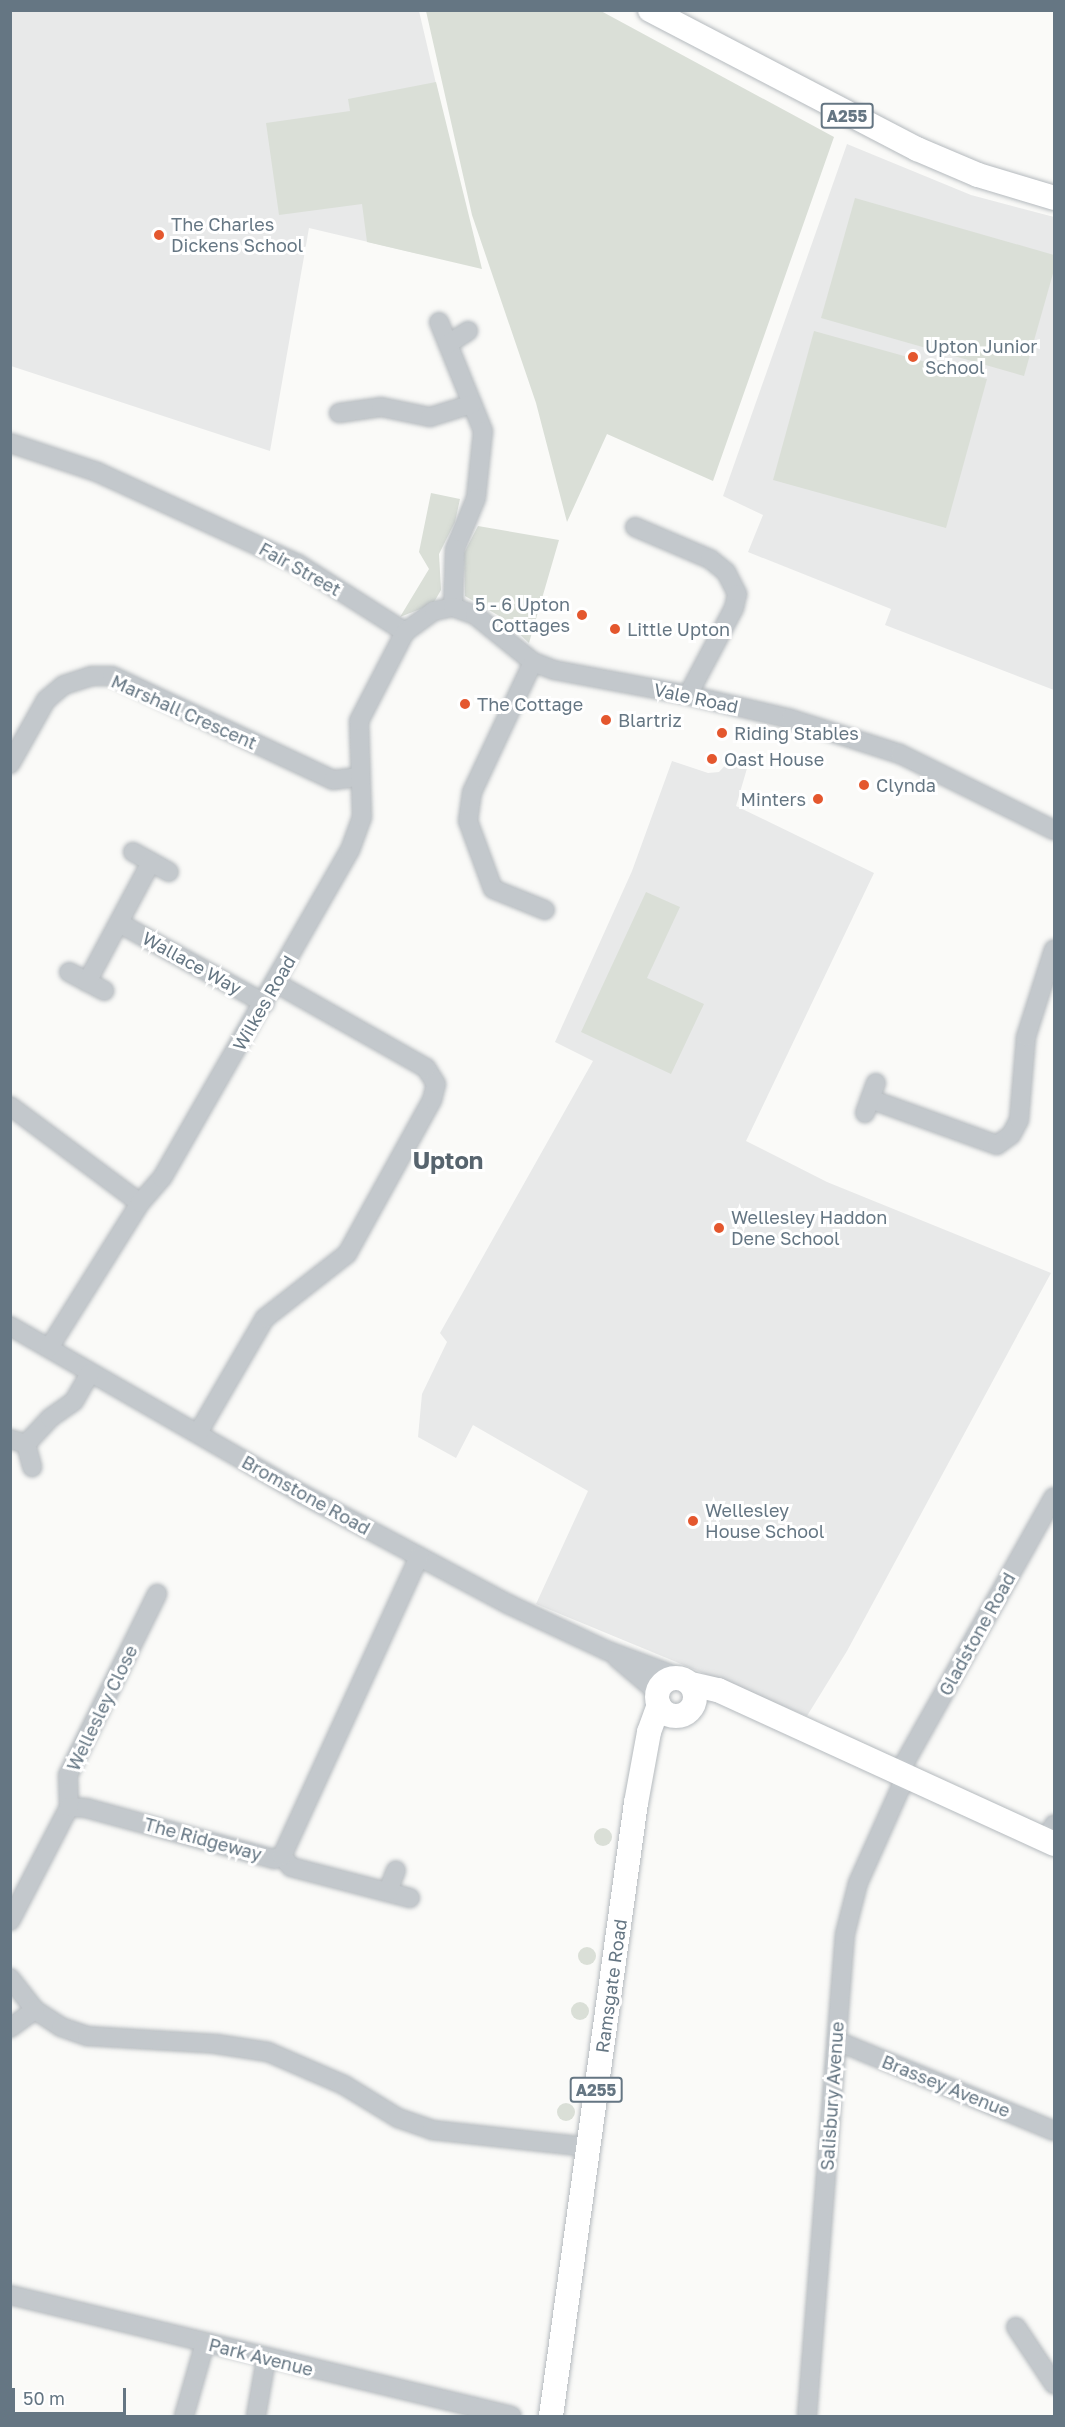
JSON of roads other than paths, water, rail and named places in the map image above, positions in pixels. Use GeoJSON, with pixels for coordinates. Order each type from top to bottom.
{"type":"FeatureCollection","features":[{"type":"Feature","properties":{"kind":"main road","name":"A255"},"geometry":{"type":"LineString","coordinates":[[650,10],[916,149],[978,175],[1054,198]]}},
{"type":"Feature","properties":{"kind":"main road"},"geometry":{"type":"LineString","coordinates":[[747,1704],[670,1706],[669,1679],[718,1690],[747,1704],[901,1779],[1052,1836]]}},
{"type":"Feature","properties":{"kind":"main road","name":"A255"},"geometry":{"type":"LineString","coordinates":[[670,1706],[695,1701],[686,1681]]}},
{"type":"Feature","properties":{"kind":"main road","name":"Ramsgate Road"},"geometry":{"type":"LineString","coordinates":[[551,2416],[649,1732],[670,1706]]}},
{"type":"Feature","properties":{"kind":"street"},"geometry":{"type":"LineString","coordinates":[[439,322],[483,431],[482,463],[476,498],[455,549],[453,607]]}},
{"type":"Feature","properties":{"kind":"street"},"geometry":{"type":"LineString","coordinates":[[448,344],[468,331]]}},
{"type":"Feature","properties":{"kind":"street"},"geometry":{"type":"LineString","coordinates":[[339,413],[381,407],[430,417],[472,404]]}},
{"type":"Feature","properties":{"kind":"street","name":"Fair Street"},"geometry":{"type":"LineString","coordinates":[[10,443],[97,472],[298,564],[405,632]]}},
{"type":"Feature","properties":{"kind":"street"},"geometry":{"type":"LineString","coordinates":[[648,527],[710,559],[726,572],[737,594],[734,608],[688,695]]}},
{"type":"Feature","properties":{"kind":"street"},"geometry":{"type":"LineString","coordinates":[[405,632],[434,611],[453,607],[476,615],[533,662],[514,699],[468,807],[468,821],[487,894],[546,910]]}},
{"type":"Feature","properties":{"kind":"street","name":"Wilkes Road"},"geometry":{"type":"LineString","coordinates":[[50,1348],[140,1203],[162,1178],[276,983],[350,850],[362,817],[359,721],[405,632]]}},
{"type":"Feature","properties":{"kind":"street","name":"Vale Road"},"geometry":{"type":"LineString","coordinates":[[533,662],[554,670],[688,695],[791,719],[900,754],[1054,830]]}},
{"type":"Feature","properties":{"kind":"street","name":"Marshall Crescent"},"geometry":{"type":"LineString","coordinates":[[10,764],[46,700],[64,685],[91,676],[112,676],[333,780],[359,777]]}},
{"type":"Feature","properties":{"kind":"street"},"geometry":{"type":"LineString","coordinates":[[133,852],[169,872]]}},
{"type":"Feature","properties":{"kind":"street"},"geometry":{"type":"LineString","coordinates":[[87,982],[151,862]]}},
{"type":"Feature","properties":{"kind":"street","name":"Wallace Way"},"geometry":{"type":"LineString","coordinates":[[119,923],[264,1003]]}},
{"type":"Feature","properties":{"kind":"street"},"geometry":{"type":"LineString","coordinates":[[870,1098],[997,1145],[1011,1135],[1019,1120],[1026,1037],[1054,949]]}},
{"type":"Feature","properties":{"kind":"street"},"geometry":{"type":"LineString","coordinates":[[69,972],[104,991]]}},
{"type":"Feature","properties":{"kind":"street"},"geometry":{"type":"LineString","coordinates":[[198,1433],[265,1318],[346,1254],[432,1100],[436,1084],[426,1068],[276,983]]}},
{"type":"Feature","properties":{"kind":"street"},"geometry":{"type":"LineString","coordinates":[[10,1106],[140,1203]]}},
{"type":"Feature","properties":{"kind":"street","name":"Bromstone Road"},"geometry":{"type":"LineString","coordinates":[[10,1326],[419,1557],[608,1651],[686,1681]]}},
{"type":"Feature","properties":{"kind":"street"},"geometry":{"type":"LineString","coordinates":[[32,1467],[18,1441],[74,1401],[90,1373]]}},
{"type":"Feature","properties":{"kind":"street","name":"Gladstone Road"},"geometry":{"type":"LineString","coordinates":[[901,1779],[1054,1497]]}},
{"type":"Feature","properties":{"kind":"street","name":"The Ridgeway"},"geometry":{"type":"LineString","coordinates":[[69,1807],[86,1808],[274,1859],[282,1856],[419,1557]]}},
{"type":"Feature","properties":{"kind":"street","name":"Wellesley Close"},"geometry":{"type":"LineString","coordinates":[[69,1807],[68,1775],[157,1616],[157,1594]]}},
{"type":"Feature","properties":{"kind":"street","name":"Bromstone Road"},"geometry":{"type":"LineString","coordinates":[[608,1651],[670,1706]]}},
{"type":"Feature","properties":{"kind":"street","name":"Salisbury Avenue"},"geometry":{"type":"LineString","coordinates":[[807,2416],[845,1934],[858,1883],[901,1779]]}},
{"type":"Feature","properties":{"kind":"street"},"geometry":{"type":"LineString","coordinates":[[10,1920],[69,1807]]}},
{"type":"Feature","properties":{"kind":"street"},"geometry":{"type":"LineString","coordinates":[[282,1856],[291,1867],[410,1898]]}},
{"type":"Feature","properties":{"kind":"street"},"geometry":{"type":"LineString","coordinates":[[388,1891],[396,1870]]}},
{"type":"Feature","properties":{"kind":"street"},"geometry":{"type":"LineString","coordinates":[[10,1978],[35,2010],[61,2027],[87,2036],[216,2044],[268,2052],[297,2061],[398,2118],[432,2130],[588,2146]]}},
{"type":"Feature","properties":{"kind":"street"},"geometry":{"type":"LineString","coordinates":[[10,2028],[35,2010]]}},
{"type":"Feature","properties":{"kind":"street","name":"Brassey Avenue"},"geometry":{"type":"LineString","coordinates":[[837,2041],[1054,2131]]}},
{"type":"Feature","properties":{"kind":"street","name":"Park Avenue"},"geometry":{"type":"LineString","coordinates":[[10,2295],[266,2360],[512,2416]]}},
{"type":"Feature","properties":{"kind":"street"},"geometry":{"type":"LineString","coordinates":[[1016,2327],[1054,2384]]}},
{"type":"Feature","properties":{"kind":"street"},"geometry":{"type":"LineString","coordinates":[[184,2416],[205,2343]]}},
{"type":"Feature","properties":{"kind":"street"},"geometry":{"type":"LineString","coordinates":[[256,2416],[266,2360]]}},
{"type":"Feature","properties":{"kind":"place","name":"The Charles Dickens School"},"geometry":{"type":"Point","coordinates":[159,235]}},
{"type":"Feature","properties":{"kind":"place","name":"Upton Junior School"},"geometry":{"type":"Point","coordinates":[913,357]}},
{"type":"Feature","properties":{"kind":"place","name":"5 - 6 Upton Cottages"},"geometry":{"type":"Point","coordinates":[582,615]}},
{"type":"Feature","properties":{"kind":"place","name":"Little Upton"},"geometry":{"type":"Point","coordinates":[615,629]}},
{"type":"Feature","properties":{"kind":"place","name":"The Cottage"},"geometry":{"type":"Point","coordinates":[465,704]}},
{"type":"Feature","properties":{"kind":"place","name":"Blartriz"},"geometry":{"type":"Point","coordinates":[606,720]}},
{"type":"Feature","properties":{"kind":"place","name":"Riding Stables"},"geometry":{"type":"Point","coordinates":[722,733]}},
{"type":"Feature","properties":{"kind":"place","name":"Oast House"},"geometry":{"type":"Point","coordinates":[712,759]}},
{"type":"Feature","properties":{"kind":"place","name":"Clynda"},"geometry":{"type":"Point","coordinates":[864,785]}},
{"type":"Feature","properties":{"kind":"place","name":"Minters"},"geometry":{"type":"Point","coordinates":[818,799]}},
{"type":"Feature","properties":{"kind":"place","name":"Wellesley Haddon Dene School"},"geometry":{"type":"Point","coordinates":[719,1228]}},
{"type":"Feature","properties":{"kind":"place","name":"Wellesley House School"},"geometry":{"type":"Point","coordinates":[693,1521]}},
{"type":"Feature","properties":{"kind":"district","name":"Upton"},"geometry":{"type":"Point","coordinates":[448,1160]}}]}
